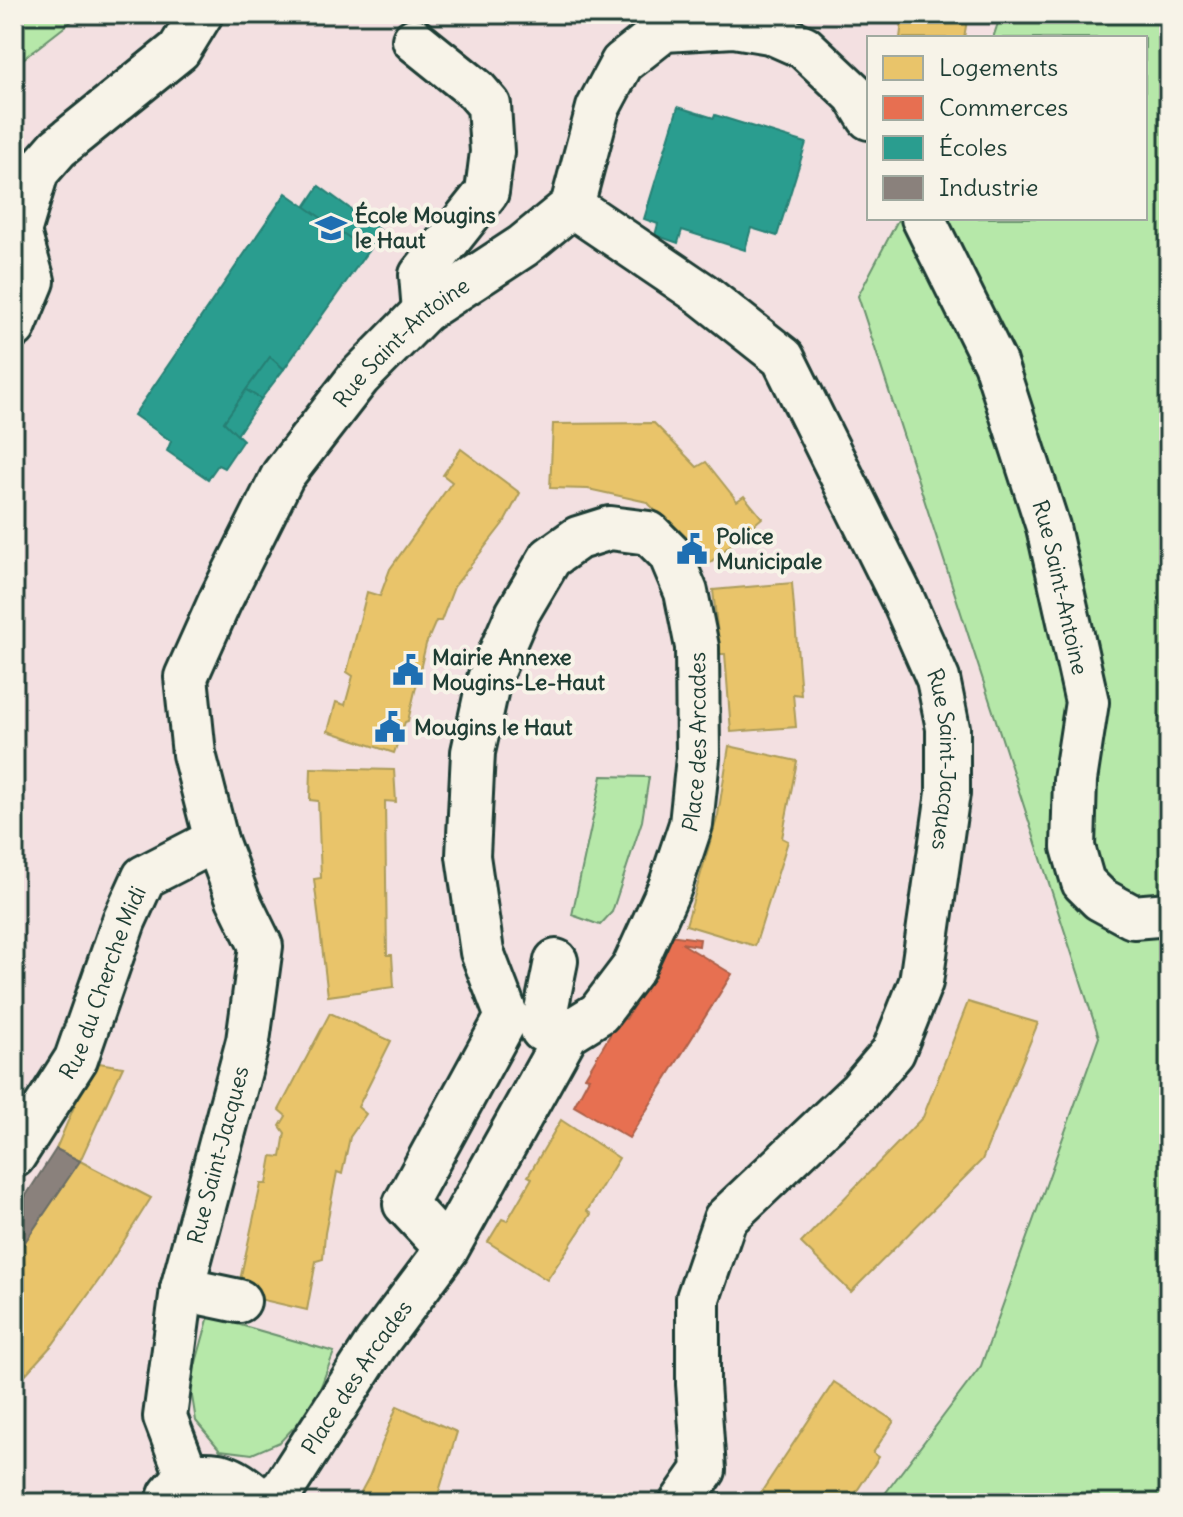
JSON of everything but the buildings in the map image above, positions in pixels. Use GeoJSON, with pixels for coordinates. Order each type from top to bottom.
{"type":"FeatureCollection","features":[{"type":"Feature","properties":{"kind":"street"},"geometry":{"type":"LineString","coordinates":[[14,327],[33,281],[16,235],[37,172],[58,148],[179,50],[201,14]]}},
{"type":"Feature","properties":{"kind":"street"},"geometry":{"type":"LineString","coordinates":[[572,206],[598,108],[622,63],[660,22],[734,26],[770,32],[809,30],[867,115]]}},
{"type":"Feature","properties":{"kind":"street"},"geometry":{"type":"LineString","coordinates":[[414,40],[476,90],[489,105],[492,152],[487,192],[421,275],[424,311]]}},
{"type":"Feature","properties":{"kind":"street","name":"Rue Saint-Antoine"},"geometry":{"type":"LineString","coordinates":[[216,840],[194,754],[186,677],[283,475],[359,377],[424,311],[523,246],[572,206]]}},
{"type":"Feature","properties":{"kind":"street","name":"Rue Saint-Jacques"},"geometry":{"type":"LineString","coordinates":[[572,206],[702,294],[783,358],[904,602],[938,679],[948,728],[948,793],[921,982],[893,1052],[859,1092],[725,1219],[698,1298],[693,1487]]}},
{"type":"Feature","properties":{"kind":"street","name":"Rue Saint-Antoine"},"geometry":{"type":"LineString","coordinates":[[924,220],[995,363],[1048,527],[1087,702],[1075,780],[1073,834],[1073,847],[1083,882],[1100,899],[1133,917],[1169,914]]}},
{"type":"Feature","properties":{"kind":"street","name":"Place des Arcades"},"geometry":{"type":"LineString","coordinates":[[447,1249],[405,1204],[539,1026],[599,1013],[633,968],[670,887],[691,824],[684,757],[697,647],[686,592],[670,554],[649,533],[610,528],[578,538],[550,558],[517,614],[489,679],[489,752],[468,856],[482,952],[539,1026]]}},
{"type":"Feature","properties":{"kind":"street","name":"Rue Saint-Jacques"},"geometry":{"type":"LineString","coordinates":[[178,1489],[165,1417],[182,1289],[248,1041],[261,946],[238,899],[216,840]]}},
{"type":"Feature","properties":{"kind":"street","name":"Rue du Cherche Midi"},"geometry":{"type":"LineString","coordinates":[[14,1156],[76,1059],[124,921],[144,877],[216,840]]}},
{"type":"Feature","properties":{"kind":"street"},"geometry":{"type":"LineString","coordinates":[[539,1026],[556,961]]}},
{"type":"Feature","properties":{"kind":"street","name":"Place des Arcades"},"geometry":{"type":"LineString","coordinates":[[265,1503],[283,1489],[376,1344],[447,1249],[539,1026]]}},
{"type":"Feature","properties":{"kind":"street"},"geometry":{"type":"LineString","coordinates":[[182,1289],[239,1301]]}},
{"type":"Feature","properties":{"kind":"street"},"geometry":{"type":"LineString","coordinates":[[178,1489],[216,1473],[241,1484],[265,1503]]}},
{"type":"Feature","properties":{"kind":"green space"},"geometry":{"type":"Polygon","coordinates":[[[14,14],[81,14],[14,66],[14,14]]]}},
{"type":"Feature","properties":{"kind":"green space"},"geometry":{"type":"Polygon","coordinates":[[[1001,14],[1169,14],[1169,1503],[878,1503],[981,1366],[1099,1037],[858,296],[898,220],[1147,220],[1147,36],[994,36],[1001,14]]]}},
{"type":"Feature","properties":{"kind":"green space"},"geometry":{"type":"Polygon","coordinates":[[[602,776],[649,777],[642,821],[612,912],[600,925],[572,915],[602,776]]]}},
{"type":"Feature","properties":{"kind":"green space"},"geometry":{"type":"Polygon","coordinates":[[[209,1316],[334,1352],[313,1407],[280,1442],[252,1454],[220,1450],[196,1421],[190,1384],[209,1316]]]}},
{"type":"Feature","properties":{"kind":"place","name":"École Mougins le Haut"},"geometry":{"type":"Point","coordinates":[331,228]}},
{"type":"Feature","properties":{"kind":"place","name":"Police Municipale"},"geometry":{"type":"Point","coordinates":[692,549]}},
{"type":"Feature","properties":{"kind":"place","name":"Mairie Annexe Mougins-Le-Haut"},"geometry":{"type":"Point","coordinates":[408,670]}},
{"type":"Feature","properties":{"kind":"place","name":"Mougins le Haut"},"geometry":{"type":"Point","coordinates":[390,727]}}]}
